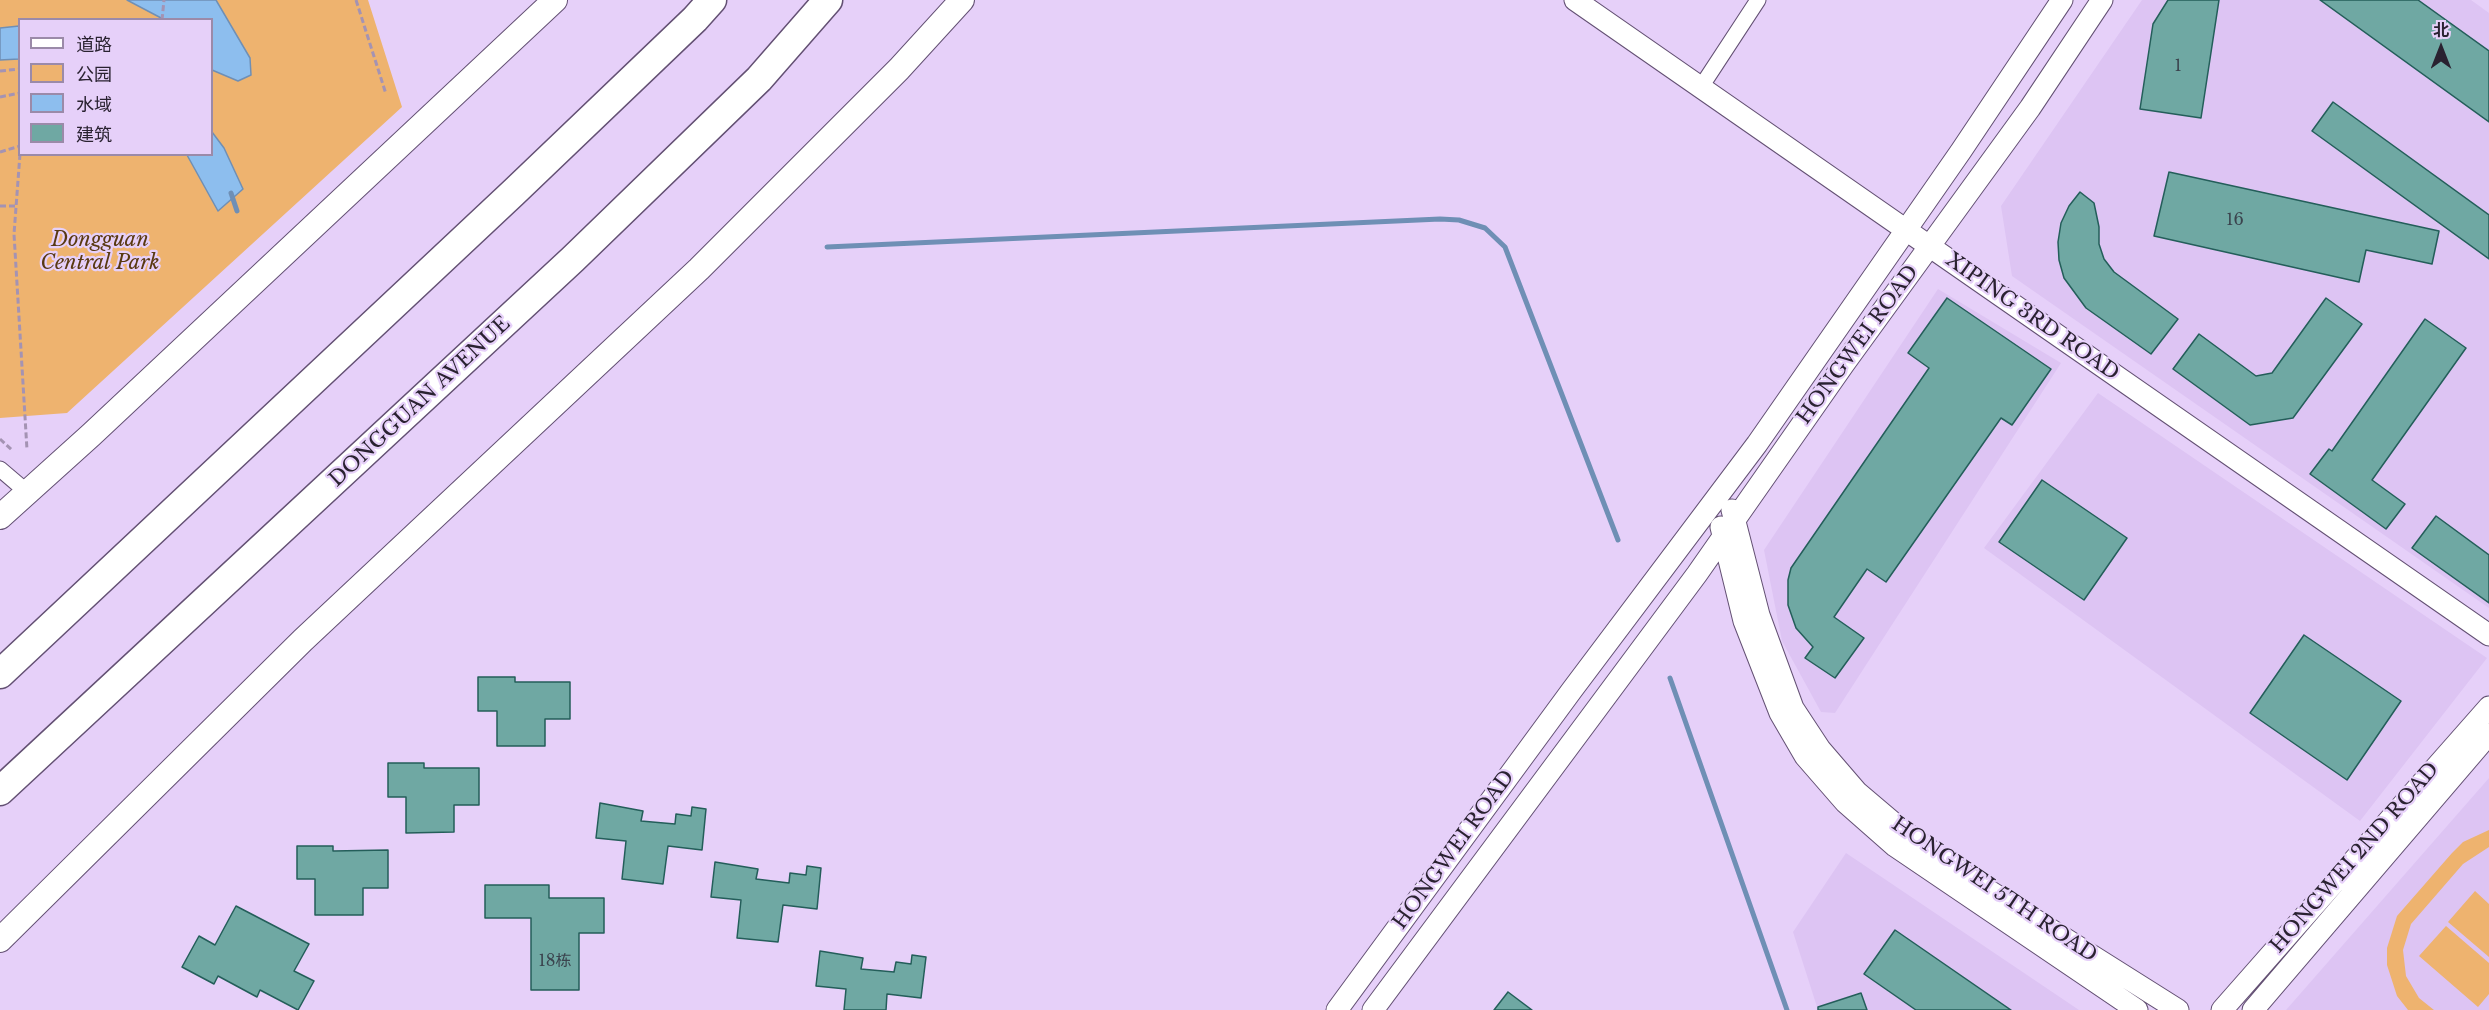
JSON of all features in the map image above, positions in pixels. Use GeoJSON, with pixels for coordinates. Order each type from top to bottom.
{"type":"FeatureCollection","features":[{"type":"Feature","properties":{"kind":"highway"},"geometry":{"type":"LineString","coordinates":[[0,674],[505,201],[695,19],[711,0]]}},
{"type":"Feature","properties":{"kind":"highway","name":"DONGGUAN AVENUE"},"geometry":{"type":"LineString","coordinates":[[0,791],[573,259],[759,79],[828,0]]}},
{"type":"Feature","properties":{"kind":"main road"},"geometry":{"type":"LineString","coordinates":[[0,517],[555,0]]}},
{"type":"Feature","properties":{"kind":"main road"},"geometry":{"type":"LineString","coordinates":[[0,940],[303,640],[699,269],[899,69],[962,0]]}},
{"type":"Feature","properties":{"kind":"street","name":"XIPING 3RD ROAD"},"geometry":{"type":"LineString","coordinates":[[1575,0],[2489,635]]}},
{"type":"Feature","properties":{"kind":"street"},"geometry":{"type":"LineString","coordinates":[[1701,87],[1758,0]]}},
{"type":"Feature","properties":{"kind":"street","name":"HONGWEI ROAD"},"geometry":{"type":"LineString","coordinates":[[1337,1010],[1572,690],[1721,493],[1906,229],[2062,0]]}},
{"type":"Feature","properties":{"kind":"street","name":"HONGWEI ROAD"},"geometry":{"type":"LineString","coordinates":[[1373,1010],[1697,574],[1728,526],[2030,108],[2102,0]]}},
{"type":"Feature","properties":{"kind":"street"},"geometry":{"type":"LineString","coordinates":[[0,469],[27,492]]}},
{"type":"Feature","properties":{"kind":"street","name":"HONGWEI 5TH ROAD"},"geometry":{"type":"LineString","coordinates":[[1721,493],[1744,621],[1780,713],[1805,756],[1845,802],[1895,846],[2137,1010]]}},
{"type":"Feature","properties":{"kind":"street","name":"HONGWEI 5TH ROAD"},"geometry":{"type":"LineString","coordinates":[[1728,526],[1793,708],[1820,749],[1857,792],[1903,831],[1975,882],[2178,1010]]}},
{"type":"Feature","properties":{"kind":"street","name":"HONGWEI 2ND ROAD"},"geometry":{"type":"LineString","coordinates":[[2222,1010],[2489,707]]}},
{"type":"Feature","properties":{"kind":"street","name":"HONGWEI 2ND ROAD"},"geometry":{"type":"LineString","coordinates":[[2253,1010],[2489,734]]}},
{"type":"Feature","properties":{"kind":"path"},"geometry":{"type":"LineString","coordinates":[[162,18],[164,0]]}},
{"type":"Feature","properties":{"kind":"path"},"geometry":{"type":"LineString","coordinates":[[356,0],[386,94]]}},
{"type":"Feature","properties":{"kind":"path"},"geometry":{"type":"LineString","coordinates":[[0,72],[18,69]]}},
{"type":"Feature","properties":{"kind":"path"},"geometry":{"type":"LineString","coordinates":[[0,97],[18,93]]}},
{"type":"Feature","properties":{"kind":"path"},"geometry":{"type":"LineString","coordinates":[[0,152],[18,147]]}},
{"type":"Feature","properties":{"kind":"path"},"geometry":{"type":"LineString","coordinates":[[20,156],[14,234],[27,450]]}},
{"type":"Feature","properties":{"kind":"path"},"geometry":{"type":"LineString","coordinates":[[0,206],[16,206]]}},
{"type":"Feature","properties":{"kind":"path"},"geometry":{"type":"LineString","coordinates":[[0,439],[13,450]]}},
{"type":"Feature","properties":{"kind":"shaded area"},"geometry":{"type":"Polygon","coordinates":[[[2142,0],[2471,0],[2489,13],[2489,608],[2012,276],[2001,206],[2142,0]]]}},
{"type":"Feature","properties":{"kind":"shaded area"},"geometry":{"type":"Polygon","coordinates":[[[1938,289],[2061,363],[1835,713],[1821,712],[1782,641],[1764,550],[1938,289]]]}},
{"type":"Feature","properties":{"kind":"shaded area"},"geometry":{"type":"Polygon","coordinates":[[[2098,393],[2487,658],[2360,821],[1984,548],[2098,393]]]}},
{"type":"Feature","properties":{"kind":"shaded area"},"geometry":{"type":"Polygon","coordinates":[[[2489,778],[2489,1010],[2286,1010],[2489,778]]]}},
{"type":"Feature","properties":{"kind":"shaded area"},"geometry":{"type":"Polygon","coordinates":[[[1846,853],[2079,1010],[1818,1010],[1793,932],[1846,853]]]}},
{"type":"Feature","properties":{"kind":"green space","name":"Dongguan Central Park"},"geometry":{"type":"Polygon","coordinates":[[[0,0],[368,0],[402,107],[67,413],[0,418],[0,0]]]}},
{"type":"Feature","properties":{"kind":"green space"},"geometry":{"type":"Polygon","coordinates":[[[2489,830],[2489,847],[2463,864],[2411,924],[2403,950],[2406,976],[2419,998],[2434,1010],[2408,1010],[2397,996],[2387,965],[2387,948],[2397,916],[2463,842],[2489,830]]]}},
{"type":"Feature","properties":{"kind":"green space"},"geometry":{"type":"Polygon","coordinates":[[[2475,891],[2489,904],[2489,957],[2448,922],[2475,891]]]}},
{"type":"Feature","properties":{"kind":"green space"},"geometry":{"type":"Polygon","coordinates":[[[2446,926],[2489,963],[2489,994],[2478,1007],[2419,956],[2446,926]]]}},
{"type":"Feature","properties":{"kind":"water"},"geometry":{"type":"Polygon","coordinates":[[[127,0],[216,0],[250,58],[251,75],[238,81],[213,70],[213,18],[161,18],[127,0]]]}},
{"type":"Feature","properties":{"kind":"water"},"geometry":{"type":"Polygon","coordinates":[[[18,26],[18,59],[0,60],[0,28],[18,26]]]}},
{"type":"Feature","properties":{"kind":"water"},"geometry":{"type":"Polygon","coordinates":[[[213,133],[224,148],[243,189],[218,211],[188,156],[213,156],[213,133]]]}},
{"type":"Feature","properties":{"kind":"building"},"geometry":{"type":"Polygon","coordinates":[[[2168,0],[2219,0],[2201,118],[2140,109],[2153,24],[2168,0]]]}},
{"type":"Feature","properties":{"kind":"building"},"geometry":{"type":"Polygon","coordinates":[[[2320,0],[2418,0],[2489,51],[2489,122],[2320,0]]]}},
{"type":"Feature","properties":{"kind":"building"},"geometry":{"type":"Polygon","coordinates":[[[2333,102],[2489,215],[2489,259],[2312,131],[2333,102]]]}},
{"type":"Feature","properties":{"kind":"building"},"geometry":{"type":"Polygon","coordinates":[[[2169,172],[2439,231],[2432,264],[2366,250],[2359,282],[2154,236],[2169,172]]]}},
{"type":"Feature","properties":{"kind":"building"},"geometry":{"type":"Polygon","coordinates":[[[2080,192],[2094,203],[2099,227],[2099,244],[2104,259],[2114,272],[2178,319],[2151,354],[2086,308],[2064,278],[2059,260],[2058,242],[2061,223],[2069,206],[2080,192]]]}},
{"type":"Feature","properties":{"kind":"building"},"geometry":{"type":"Polygon","coordinates":[[[1947,298],[2051,369],[2012,425],[2001,418],[1886,582],[1867,569],[1834,617],[1864,638],[1835,678],[1805,658],[1813,647],[1796,628],[1788,605],[1788,580],[1791,568],[1929,368],[1908,353],[1947,298]]]}},
{"type":"Feature","properties":{"kind":"building"},"geometry":{"type":"Polygon","coordinates":[[[2326,298],[2362,324],[2293,418],[2250,425],[2173,369],[2199,334],[2256,376],[2272,373],[2326,298]]]}},
{"type":"Feature","properties":{"kind":"building"},"geometry":{"type":"Polygon","coordinates":[[[2425,319],[2466,348],[2372,480],[2405,504],[2386,529],[2310,474],[2329,449],[2332,451],[2425,319]]]}},
{"type":"Feature","properties":{"kind":"building"},"geometry":{"type":"Polygon","coordinates":[[[2042,480],[2127,538],[2084,600],[1999,542],[2042,480]]]}},
{"type":"Feature","properties":{"kind":"building"},"geometry":{"type":"Polygon","coordinates":[[[2436,516],[2489,555],[2489,603],[2412,548],[2436,516]]]}},
{"type":"Feature","properties":{"kind":"building"},"geometry":{"type":"Polygon","coordinates":[[[2304,635],[2401,701],[2347,780],[2250,713],[2304,635]]]}},
{"type":"Feature","properties":{"kind":"building"},"geometry":{"type":"Polygon","coordinates":[[[478,677],[515,677],[515,682],[570,682],[570,719],[545,719],[545,746],[497,746],[497,711],[478,711],[478,677]]]}},
{"type":"Feature","properties":{"kind":"building"},"geometry":{"type":"Polygon","coordinates":[[[388,763],[424,763],[424,768],[479,768],[479,805],[454,805],[454,832],[406,833],[406,797],[388,797],[388,763]]]}},
{"type":"Feature","properties":{"kind":"building"},"geometry":{"type":"Polygon","coordinates":[[[600,803],[643,811],[641,821],[675,824],[676,814],[691,816],[692,807],[706,809],[702,850],[668,846],[663,884],[622,879],[626,841],[596,838],[600,803]]]}},
{"type":"Feature","properties":{"kind":"building"},"geometry":{"type":"Polygon","coordinates":[[[297,846],[333,846],[333,851],[388,850],[388,888],[363,888],[363,915],[315,915],[315,879],[297,879],[297,846]]]}},
{"type":"Feature","properties":{"kind":"building"},"geometry":{"type":"Polygon","coordinates":[[[715,862],[758,869],[756,879],[789,883],[790,873],[806,875],[807,866],[821,868],[817,909],[783,905],[778,942],[737,938],[741,900],[711,897],[715,862]]]}},
{"type":"Feature","properties":{"kind":"building"},"geometry":{"type":"Polygon","coordinates":[[[485,885],[549,885],[549,898],[604,898],[604,933],[579,933],[579,990],[531,990],[531,918],[485,918],[485,885]]]}},
{"type":"Feature","properties":{"kind":"building"},"geometry":{"type":"Polygon","coordinates":[[[236,906],[309,944],[294,971],[314,981],[298,1010],[260,990],[257,997],[218,976],[214,984],[182,967],[199,936],[215,945],[236,906]]]}},
{"type":"Feature","properties":{"kind":"building"},"geometry":{"type":"Polygon","coordinates":[[[1895,930],[2011,1010],[1916,1010],[1864,974],[1895,930]]]}},
{"type":"Feature","properties":{"kind":"building"},"geometry":{"type":"Polygon","coordinates":[[[820,951],[863,958],[861,969],[894,972],[896,962],[911,964],[912,955],[926,957],[921,998],[887,994],[886,1010],[844,1010],[846,989],[816,986],[820,951]]]}},
{"type":"Feature","properties":{"kind":"building"},"geometry":{"type":"Polygon","coordinates":[[[1508,992],[1532,1010],[1494,1010],[1508,992]]]}},
{"type":"Feature","properties":{"kind":"building"},"geometry":{"type":"Polygon","coordinates":[[[1861,993],[1867,1010],[1818,1010],[1818,1007],[1861,993]]]}},
{"type":"Feature","properties":{"kind":"waterway"},"geometry":{"type":"LineString","coordinates":[[231,193],[237,211]]}},
{"type":"Feature","properties":{"kind":"waterway"},"geometry":{"type":"LineString","coordinates":[[827,247],[1440,219],[1459,220],[1485,228],[1505,247],[1618,540]]}},
{"type":"Feature","properties":{"kind":"waterway"},"geometry":{"type":"LineString","coordinates":[[1670,678],[1787,1010]]}}]}
